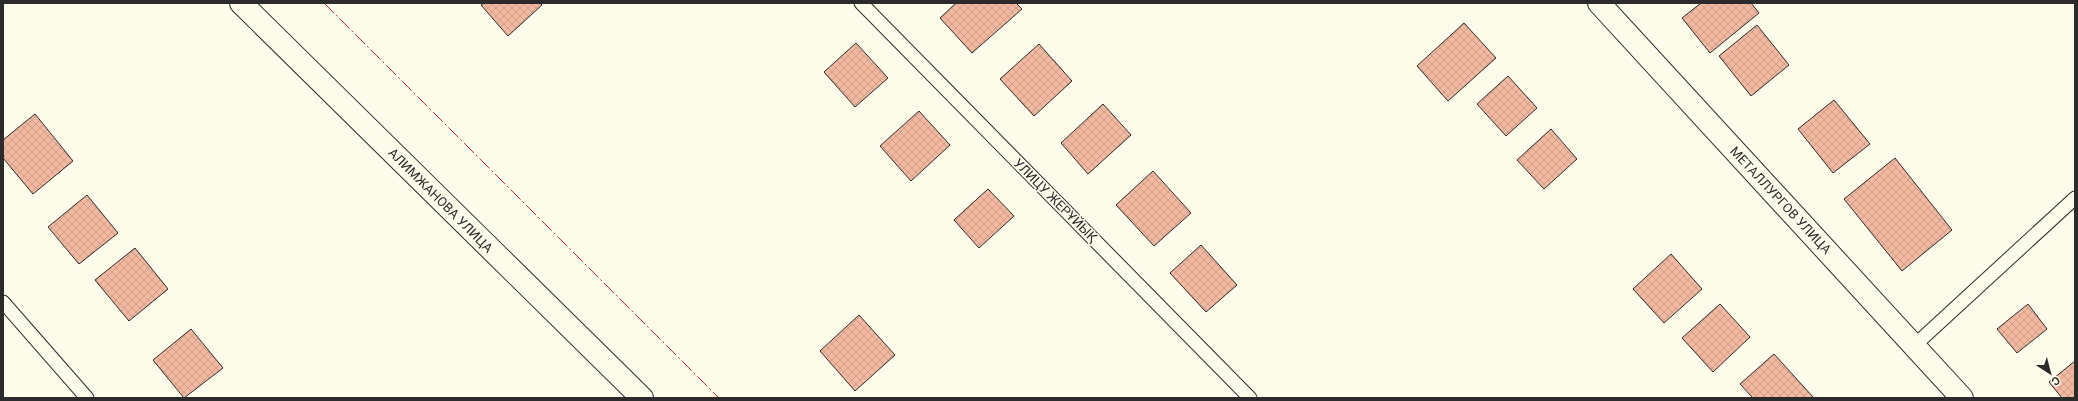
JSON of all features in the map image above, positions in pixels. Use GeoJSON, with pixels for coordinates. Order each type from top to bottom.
{"type":"FeatureCollection","features":[{"type":"Feature","properties":{"kind":"street","name":"АЛИМЖАНОВА УЛИЦА"},"geometry":{"type":"LineString","coordinates":[[241,3],[642,398]]}},
{"type":"Feature","properties":{"kind":"street","name":"МЕТАЛЛУРГОВ УЛИЦА"},"geometry":{"type":"LineString","coordinates":[[1599,3],[1915,345],[1962,398]]}},
{"type":"Feature","properties":{"kind":"lane","name":"УЛИЦУ ЖЕРҰЙЫҚ"},"geometry":{"type":"LineString","coordinates":[[861,3],[1250,398]]}},
{"type":"Feature","properties":{"kind":"lane"},"geometry":{"type":"LineString","coordinates":[[1915,345],[2075,198]]}},
{"type":"Feature","properties":{"kind":"lane"},"geometry":{"type":"LineString","coordinates":[[3,302],[87,398]]}},
{"type":"Feature","properties":{"kind":"building"},"geometry":{"type":"Polygon","coordinates":[[[484,3],[540,3],[542,5],[508,36],[481,5],[484,3]]]}},
{"type":"Feature","properties":{"kind":"building"},"geometry":{"type":"Polygon","coordinates":[[[956,3],[1016,3],[1022,9],[972,53],[940,18],[956,3]]]}},
{"type":"Feature","properties":{"kind":"building"},"geometry":{"type":"Polygon","coordinates":[[[1701,3],[1751,3],[1759,13],[1710,53],[1682,18],[1701,3]]]}},
{"type":"Feature","properties":{"kind":"building"},"geometry":{"type":"Polygon","coordinates":[[[1464,23],[1496,58],[1448,101],[1417,66],[1464,23]]]}},
{"type":"Feature","properties":{"kind":"building"},"geometry":{"type":"Polygon","coordinates":[[[1757,25],[1789,65],[1751,96],[1719,56],[1757,25]]]}},
{"type":"Feature","properties":{"kind":"building"},"geometry":{"type":"Polygon","coordinates":[[[856,43],[888,78],[855,107],[824,72],[856,43]]]}},
{"type":"Feature","properties":{"kind":"building"},"geometry":{"type":"Polygon","coordinates":[[[1039,44],[1072,81],[1034,116],[1000,79],[1039,44]]]}},
{"type":"Feature","properties":{"kind":"building"},"geometry":{"type":"Polygon","coordinates":[[[1508,76],[1537,108],[1506,136],[1477,104],[1508,76]]]}},
{"type":"Feature","properties":{"kind":"building"},"geometry":{"type":"Polygon","coordinates":[[[1834,100],[1870,144],[1833,173],[1798,129],[1834,100]]]}},
{"type":"Feature","properties":{"kind":"building"},"geometry":{"type":"Polygon","coordinates":[[[1103,104],[1131,135],[1088,174],[1061,143],[1103,104]]]}},
{"type":"Feature","properties":{"kind":"building"},"geometry":{"type":"Polygon","coordinates":[[[919,111],[950,145],[911,181],[880,146],[919,111]]]}},
{"type":"Feature","properties":{"kind":"building"},"geometry":{"type":"Polygon","coordinates":[[[35,114],[73,161],[33,194],[3,158],[3,140],[35,114]]]}},
{"type":"Feature","properties":{"kind":"building"},"geometry":{"type":"Polygon","coordinates":[[[1551,129],[1577,159],[1544,189],[1517,160],[1551,129]]]}},
{"type":"Feature","properties":{"kind":"building"},"geometry":{"type":"Polygon","coordinates":[[[1895,158],[1952,230],[1902,271],[1844,199],[1895,158]]]}},
{"type":"Feature","properties":{"kind":"building"},"geometry":{"type":"Polygon","coordinates":[[[1153,171],[1191,213],[1154,246],[1116,205],[1153,171]]]}},
{"type":"Feature","properties":{"kind":"building"},"geometry":{"type":"Polygon","coordinates":[[[988,189],[1014,216],[979,248],[954,220],[988,189]]]}},
{"type":"Feature","properties":{"kind":"building"},"geometry":{"type":"Polygon","coordinates":[[[87,195],[118,233],[79,264],[48,227],[87,195]]]}},
{"type":"Feature","properties":{"kind":"building"},"geometry":{"type":"Polygon","coordinates":[[[1201,245],[1237,285],[1206,312],[1170,273],[1201,245]]]}},
{"type":"Feature","properties":{"kind":"building"},"geometry":{"type":"Polygon","coordinates":[[[135,248],[168,289],[129,321],[95,280],[135,248]]]}},
{"type":"Feature","properties":{"kind":"building"},"geometry":{"type":"Polygon","coordinates":[[[1671,254],[1702,289],[1664,323],[1633,289],[1671,254]]]}},
{"type":"Feature","properties":{"kind":"building"},"geometry":{"type":"Polygon","coordinates":[[[1720,304],[1750,337],[1713,372],[1682,338],[1720,304]]]}},
{"type":"Feature","properties":{"kind":"building"},"geometry":{"type":"Polygon","coordinates":[[[2028,304],[2047,329],[2017,353],[1997,329],[2028,304]]]}},
{"type":"Feature","properties":{"kind":"building"},"geometry":{"type":"Polygon","coordinates":[[[859,315],[895,355],[855,391],[820,351],[859,315]]]}},
{"type":"Feature","properties":{"kind":"building"},"geometry":{"type":"Polygon","coordinates":[[[191,329],[223,368],[184,398],[153,360],[191,329]]]}},
{"type":"Feature","properties":{"kind":"building"},"geometry":{"type":"Polygon","coordinates":[[[1774,354],[1813,397],[1753,398],[1740,384],[1774,354]]]}},
{"type":"Feature","properties":{"kind":"building"},"geometry":{"type":"Polygon","coordinates":[[[2075,361],[2075,398],[2062,398],[2049,382],[2075,361]]]}},
{"type":"Feature","properties":{"kind":"power"},"geometry":{"type":"LineString","coordinates":[[324,3],[719,398]]}}]}
